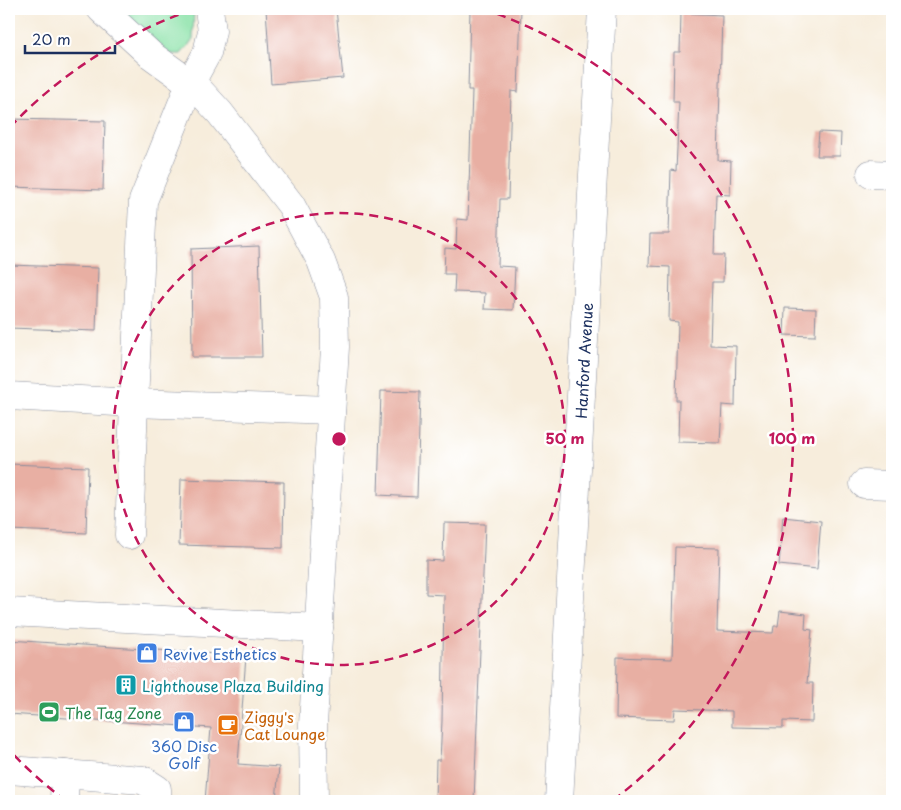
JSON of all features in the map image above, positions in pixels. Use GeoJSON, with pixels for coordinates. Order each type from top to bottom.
{"type":"FeatureCollection","features":[{"type":"Feature","properties":{"kind":"street"},"geometry":{"type":"LineString","coordinates":[[100,9],[151,55],[190,84],[220,113],[291,205],[322,261],[334,297],[335,346],[313,725],[314,801]]}},
{"type":"Feature","properties":{"kind":"street"},"geometry":{"type":"LineString","coordinates":[[129,535],[143,202],[190,84],[211,42],[210,9]]}},
{"type":"Feature","properties":{"kind":"street","name":"Hanford Avenue"},"geometry":{"type":"LineString","coordinates":[[558,801],[602,9]]}},
{"type":"Feature","properties":{"kind":"street"},"geometry":{"type":"LineString","coordinates":[[9,396],[134,403],[331,410]]}},
{"type":"Feature","properties":{"kind":"street"},"geometry":{"type":"LineString","coordinates":[[864,484],[892,485]]}},
{"type":"Feature","properties":{"kind":"street"},"geometry":{"type":"LineString","coordinates":[[9,612],[319,628]]}},
{"type":"Feature","properties":{"kind":"street"},"geometry":{"type":"LineString","coordinates":[[9,770],[143,780],[157,789],[157,801]]}},
{"type":"Feature","properties":{"kind":"street"},"geometry":{"type":"LineString","coordinates":[[64,801],[65,774]]}},
{"type":"Feature","properties":{"kind":"green space"},"geometry":{"type":"Polygon","coordinates":[[[120,9],[194,9],[193,40],[181,54],[169,54],[120,9]]]}},
{"type":"Feature","properties":{"kind":"building"},"geometry":{"type":"Polygon","coordinates":[[[266,9],[336,9],[343,78],[271,84],[266,9]]]}},
{"type":"Feature","properties":{"kind":"building"},"geometry":{"type":"Polygon","coordinates":[[[470,9],[521,9],[518,92],[511,91],[508,199],[500,199],[498,266],[515,267],[513,310],[484,309],[485,293],[454,292],[455,274],[444,274],[445,248],[456,249],[457,219],[468,220],[472,90],[468,90],[470,9]]]}},
{"type":"Feature","properties":{"kind":"building"},"geometry":{"type":"Polygon","coordinates":[[[681,13],[722,15],[718,160],[731,161],[730,195],[716,194],[714,255],[724,255],[723,282],[712,282],[710,345],[736,346],[735,406],[722,405],[720,443],[678,442],[679,400],[676,400],[678,322],[669,321],[670,267],[649,266],[650,234],[669,234],[671,170],[676,171],[679,102],[673,102],[674,52],[680,52],[681,13]]]}},
{"type":"Feature","properties":{"kind":"building"},"geometry":{"type":"Polygon","coordinates":[[[9,119],[105,121],[103,190],[9,187],[9,119]]]}},
{"type":"Feature","properties":{"kind":"building"},"geometry":{"type":"Polygon","coordinates":[[[819,132],[841,133],[840,156],[817,156],[819,132]]]}},
{"type":"Feature","properties":{"kind":"building"},"geometry":{"type":"Polygon","coordinates":[[[259,246],[262,357],[192,357],[191,249],[259,246]]]}},
{"type":"Feature","properties":{"kind":"building"},"geometry":{"type":"Polygon","coordinates":[[[9,265],[98,268],[96,331],[9,328],[9,265]]]}},
{"type":"Feature","properties":{"kind":"building"},"geometry":{"type":"Polygon","coordinates":[[[785,308],[816,309],[815,336],[784,335],[785,308]]]}},
{"type":"Feature","properties":{"kind":"building"},"geometry":{"type":"Polygon","coordinates":[[[381,391],[420,392],[417,497],[378,495],[381,391]]]}},
{"type":"Feature","properties":{"kind":"building"},"geometry":{"type":"Polygon","coordinates":[[[9,464],[88,467],[86,533],[9,530],[9,464]]]}},
{"type":"Feature","properties":{"kind":"building"},"geometry":{"type":"Polygon","coordinates":[[[181,479],[284,482],[283,548],[179,545],[181,479]]]}},
{"type":"Feature","properties":{"kind":"building"},"geometry":{"type":"Polygon","coordinates":[[[783,517],[821,521],[817,569],[779,565],[783,517]]]}},
{"type":"Feature","properties":{"kind":"building"},"geometry":{"type":"Polygon","coordinates":[[[444,523],[485,524],[474,801],[435,801],[436,760],[440,760],[442,721],[444,595],[426,594],[426,560],[443,561],[444,523]]]}},
{"type":"Feature","properties":{"kind":"building"},"geometry":{"type":"Polygon","coordinates":[[[675,547],[719,548],[717,631],[773,633],[774,626],[778,626],[780,611],[806,614],[805,629],[812,630],[807,683],[813,683],[812,722],[783,721],[783,728],[732,727],[732,711],[675,709],[674,720],[616,718],[617,657],[672,659],[675,547]]]}},
{"type":"Feature","properties":{"kind":"building","name":"Lighthouse Plaza Building"},"geometry":{"type":"Polygon","coordinates":[[[9,640],[246,656],[238,764],[279,767],[276,801],[205,801],[211,728],[9,714],[9,640]]]}},
{"type":"Feature","properties":{"kind":"place","name":"Revive Esthetics"},"geometry":{"type":"Point","coordinates":[147,653]}},
{"type":"Feature","properties":{"kind":"place","name":"Lighthouse Plaza Building"},"geometry":{"type":"Point","coordinates":[126,685]}},
{"type":"Feature","properties":{"kind":"place","name":"The Tag Zone"},"geometry":{"type":"Point","coordinates":[49,712]}},
{"type":"Feature","properties":{"kind":"place","name":"360 Disc Golf"},"geometry":{"type":"Point","coordinates":[184,722]}},
{"type":"Feature","properties":{"kind":"place","name":"Ziggy's Cat Lounge"},"geometry":{"type":"Point","coordinates":[228,725]}}]}
